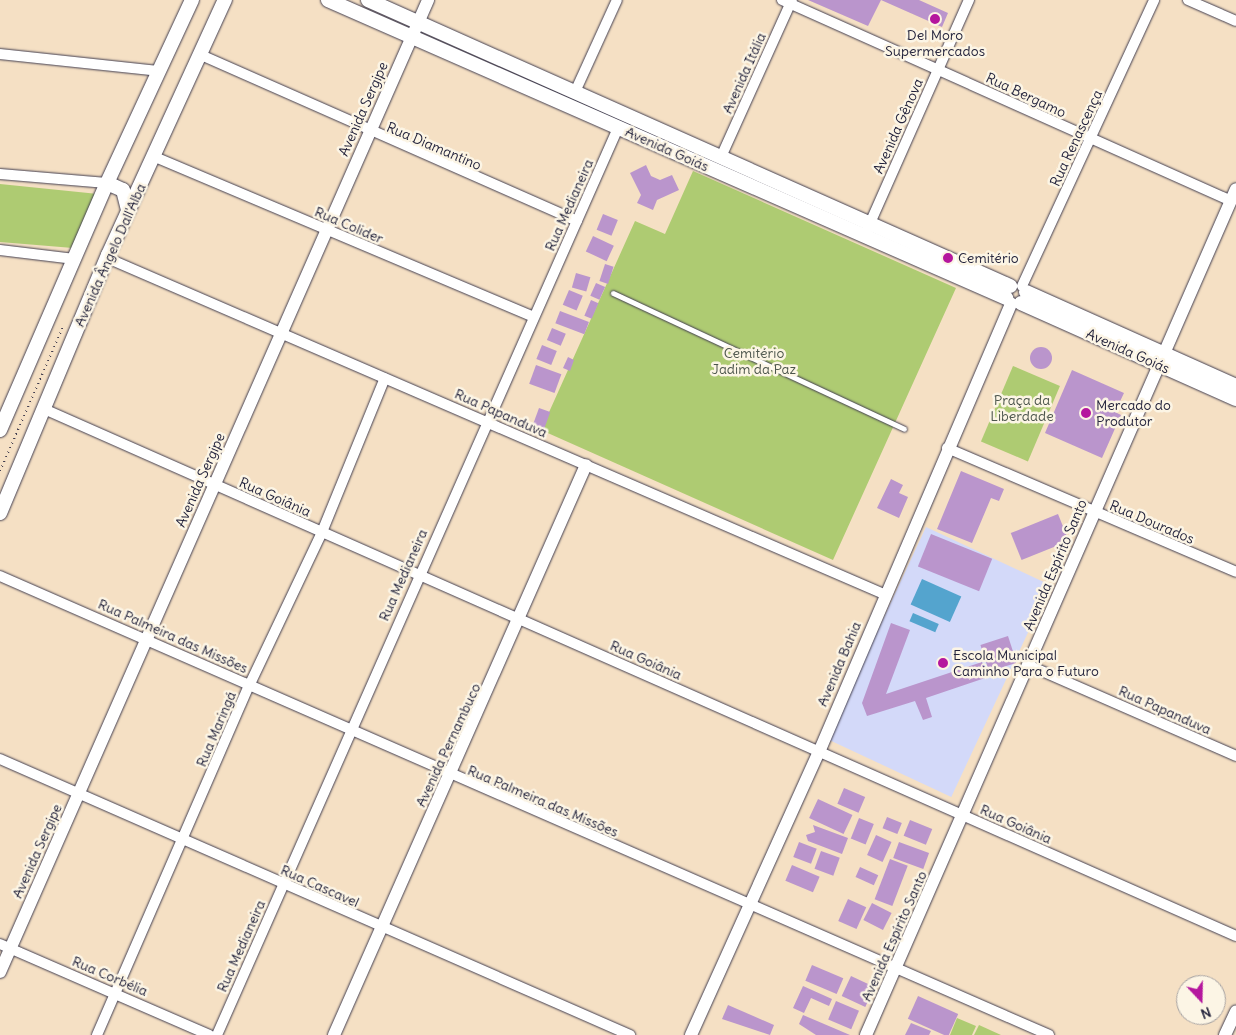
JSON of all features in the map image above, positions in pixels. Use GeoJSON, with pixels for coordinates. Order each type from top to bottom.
{"type":"FeatureCollection","features":[{"type":"Feature","properties":{"kind":"main road"},"geometry":{"type":"LineString","coordinates":[[0,430],[106,183],[192,0]]}},
{"type":"Feature","properties":{"kind":"main road","name":"Avenida Ângelo Dall'Alba"},"geometry":{"type":"LineString","coordinates":[[0,513],[128,210],[155,157],[225,0]]}},
{"type":"Feature","properties":{"kind":"main road","name":"Avenida Goiás"},"geometry":{"type":"LineString","coordinates":[[328,0],[618,128],[868,229]]}},
{"type":"Feature","properties":{"kind":"main road","name":"Avenida Goiás"},"geometry":{"type":"LineString","coordinates":[[368,0],[720,157],[868,229],[1160,359],[1236,399]]}},
{"type":"Feature","properties":{"kind":"main road"},"geometry":{"type":"LineString","coordinates":[[106,183],[121,187],[128,210]]}},
{"type":"Feature","properties":{"kind":"main road","name":"Avenida Goiás"},"geometry":{"type":"LineString","coordinates":[[1160,359],[1236,386]]}},
{"type":"Feature","properties":{"kind":"street","name":"Avenida Sergipe"},"geometry":{"type":"LineString","coordinates":[[0,972],[5,946],[79,794],[325,230],[428,0]]}},
{"type":"Feature","properties":{"kind":"street"},"geometry":{"type":"LineString","coordinates":[[575,92],[617,0]]}},
{"type":"Feature","properties":{"kind":"street","name":"Avenida Gênova"},"geometry":{"type":"LineString","coordinates":[[868,229],[969,0]]}},
{"type":"Feature","properties":{"kind":"street","name":"Rua Renascença"},"geometry":{"type":"LineString","coordinates":[[1016,295],[1091,140],[1154,0]]}},
{"type":"Feature","properties":{"kind":"street"},"geometry":{"type":"LineString","coordinates":[[1188,0],[1236,21]]}},
{"type":"Feature","properties":{"kind":"street","name":"Rua Bergamo"},"geometry":{"type":"LineString","coordinates":[[788,1],[1091,140],[1233,195]]}},
{"type":"Feature","properties":{"kind":"street","name":"Avenida Itália"},"geometry":{"type":"LineString","coordinates":[[720,157],[788,1]]}},
{"type":"Feature","properties":{"kind":"street"},"geometry":{"type":"LineString","coordinates":[[0,54],[160,71]]}},
{"type":"Feature","properties":{"kind":"street","name":"Rua Diamantino"},"geometry":{"type":"LineString","coordinates":[[201,55],[369,133],[577,221]]}},
{"type":"Feature","properties":{"kind":"street","name":"Rua Medianeira"},"geometry":{"type":"LineString","coordinates":[[217,1035],[348,730],[618,128]]}},
{"type":"Feature","properties":{"kind":"street","name":"Rua Colider"},"geometry":{"type":"LineString","coordinates":[[155,157],[534,317]]}},
{"type":"Feature","properties":{"kind":"street"},"geometry":{"type":"LineString","coordinates":[[0,174],[106,183]]}},
{"type":"Feature","properties":{"kind":"street","name":"Avenida Espírito Santo"},"geometry":{"type":"LineString","coordinates":[[866,1035],[965,816],[1093,513],[1233,195]]}},
{"type":"Feature","properties":{"kind":"street"},"geometry":{"type":"LineString","coordinates":[[0,250],[74,259]]}},
{"type":"Feature","properties":{"kind":"street","name":"Rua Papanduva"},"geometry":{"type":"LineString","coordinates":[[107,258],[384,378],[487,420],[586,466],[884,594]]}},
{"type":"Feature","properties":{"kind":"street","name":"Avenida Bahia"},"geometry":{"type":"LineString","coordinates":[[691,1035],[819,752],[884,594],[1016,295]]}},
{"type":"Feature","properties":{"kind":"street","name":"Rua Maringá"},"geometry":{"type":"LineString","coordinates":[[97,1035],[249,686],[322,532],[384,378]]}},
{"type":"Feature","properties":{"kind":"street","name":"Rua Goiânia"},"geometry":{"type":"LineString","coordinates":[[44,409],[1236,936]]}},
{"type":"Feature","properties":{"kind":"street","name":"Rua Dourados"},"geometry":{"type":"LineString","coordinates":[[947,448],[1093,513],[1236,572]]}},
{"type":"Feature","properties":{"kind":"street","name":"Avenida Pernambuco"},"geometry":{"type":"LineString","coordinates":[[334,1035],[380,927],[521,620],[586,466]]}},
{"type":"Feature","properties":{"kind":"street","name":"Rua Palmeira das Missões"},"geometry":{"type":"LineString","coordinates":[[0,576],[146,638],[450,776],[896,967],[1049,1035]]}},
{"type":"Feature","properties":{"kind":"street","name":"Rua Papanduva"},"geometry":{"type":"LineString","coordinates":[[1028,665],[1236,756]]}},
{"type":"Feature","properties":{"kind":"street","name":"Rua Cascavel"},"geometry":{"type":"LineString","coordinates":[[0,759],[183,841],[630,1035]]}},
{"type":"Feature","properties":{"kind":"street","name":"Rua Corbélia"},"geometry":{"type":"LineString","coordinates":[[5,946],[209,1035]]}},
{"type":"Feature","properties":{"kind":"street"},"geometry":{"type":"LineString","coordinates":[[1225,1035],[1236,1011]]}},
{"type":"Feature","properties":{"kind":"lane"},"geometry":{"type":"LineString","coordinates":[[613,293],[904,429]]}},
{"type":"Feature","properties":{"kind":"shaded area","name":"Escola Municipal Caminho Para o Futuro"},"geometry":{"type":"Polygon","coordinates":[[[926,527],[1050,585],[951,797],[827,739],[926,527]]]}},
{"type":"Feature","properties":{"kind":"green space","name":"Cemitério Jadim da Paz"},"geometry":{"type":"Polygon","coordinates":[[[693,171],[956,288],[833,560],[541,430],[635,221],[665,234],[693,171]]]}},
{"type":"Feature","properties":{"kind":"green space"},"geometry":{"type":"Polygon","coordinates":[[[0,184],[98,194],[73,248],[0,242],[0,184]]]}},
{"type":"Feature","properties":{"kind":"green space","name":"Praça da Liberdade"},"geometry":{"type":"Polygon","coordinates":[[[1013,366],[1060,386],[1028,461],[981,441],[1013,366]]]}},
{"type":"Feature","properties":{"kind":"green space"},"geometry":{"type":"Polygon","coordinates":[[[957,1018],[976,1026],[972,1035],[950,1035],[957,1018]]]}},
{"type":"Feature","properties":{"kind":"green space"},"geometry":{"type":"Polygon","coordinates":[[[979,1025],[1001,1035],[974,1035],[979,1025]]]}},
{"type":"Feature","properties":{"kind":"water"},"geometry":{"type":"Polygon","coordinates":[[[922,579],[961,596],[950,622],[911,605],[922,579]]]}},
{"type":"Feature","properties":{"kind":"water"},"geometry":{"type":"Polygon","coordinates":[[[913,613],[939,624],[935,632],[909,621],[913,613]]]}},
{"type":"Feature","properties":{"kind":"building"},"geometry":{"type":"Polygon","coordinates":[[[808,0],[881,0],[868,26],[808,0]]]}},
{"type":"Feature","properties":{"kind":"building"},"geometry":{"type":"Polygon","coordinates":[[[881,0],[919,0],[948,13],[942,27],[881,0]]]}},
{"type":"Feature","properties":{"kind":"building"},"geometry":{"type":"Polygon","coordinates":[[[646,165],[651,176],[660,180],[672,175],[679,190],[657,200],[653,210],[637,203],[641,195],[630,173],[646,165]]]}},
{"type":"Feature","properties":{"kind":"building"},"geometry":{"type":"Polygon","coordinates":[[[603,214],[618,220],[611,236],[597,230],[603,214]]]}},
{"type":"Feature","properties":{"kind":"building"},"geometry":{"type":"Polygon","coordinates":[[[593,236],[614,246],[607,261],[586,251],[593,236]]]}},
{"type":"Feature","properties":{"kind":"building"},"geometry":{"type":"Polygon","coordinates":[[[605,264],[614,267],[608,284],[599,281],[605,264]]]}},
{"type":"Feature","properties":{"kind":"building"},"geometry":{"type":"Polygon","coordinates":[[[576,273],[590,277],[586,292],[572,287],[576,273]]]}},
{"type":"Feature","properties":{"kind":"building"},"geometry":{"type":"Polygon","coordinates":[[[596,283],[605,287],[599,300],[590,296],[596,283]]]}},
{"type":"Feature","properties":{"kind":"building"},"geometry":{"type":"Polygon","coordinates":[[[569,290],[583,296],[577,311],[563,305],[569,290]]]}},
{"type":"Feature","properties":{"kind":"building"},"geometry":{"type":"Polygon","coordinates":[[[591,300],[598,303],[592,319],[584,316],[591,300]]]}},
{"type":"Feature","properties":{"kind":"building"},"geometry":{"type":"Polygon","coordinates":[[[560,311],[589,322],[584,334],[555,323],[560,311]]]}},
{"type":"Feature","properties":{"kind":"building"},"geometry":{"type":"Polygon","coordinates":[[[552,328],[566,334],[561,346],[547,340],[552,328]]]}},
{"type":"Feature","properties":{"kind":"building"},"geometry":{"type":"Polygon","coordinates":[[[542,345],[557,351],[551,365],[536,359],[542,345]]]}},
{"type":"Feature","properties":{"kind":"building"},"geometry":{"type":"Polygon","coordinates":[[[1041,347],[1049,350],[1052,358],[1049,366],[1041,369],[1033,366],[1030,358],[1033,350],[1041,347]]]}},
{"type":"Feature","properties":{"kind":"building"},"geometry":{"type":"Polygon","coordinates":[[[568,357],[574,360],[570,371],[563,368],[568,357]]]}},
{"type":"Feature","properties":{"kind":"building"},"geometry":{"type":"Polygon","coordinates":[[[536,365],[561,374],[555,393],[529,384],[536,365]]]}},
{"type":"Feature","properties":{"kind":"building","name":"Mercado do Produtor"},"geometry":{"type":"Polygon","coordinates":[[[1072,370],[1124,393],[1115,412],[1121,415],[1102,458],[1045,433],[1072,370]]]}},
{"type":"Feature","properties":{"kind":"building"},"geometry":{"type":"Polygon","coordinates":[[[539,408],[550,412],[544,430],[533,426],[539,408]]]}},
{"type":"Feature","properties":{"kind":"building"},"geometry":{"type":"Polygon","coordinates":[[[961,471],[1004,489],[999,501],[991,498],[972,543],[937,529],[961,471]]]}},
{"type":"Feature","properties":{"kind":"building"},"geometry":{"type":"Polygon","coordinates":[[[891,479],[903,485],[899,493],[908,497],[899,518],[877,508],[891,479]]]}},
{"type":"Feature","properties":{"kind":"building"},"geometry":{"type":"Polygon","coordinates":[[[1058,514],[1069,541],[1022,560],[1011,533],[1058,514]]]}},
{"type":"Feature","properties":{"kind":"building"},"geometry":{"type":"Polygon","coordinates":[[[931,534],[992,559],[979,591],[918,566],[931,534]]]}},
{"type":"Feature","properties":{"kind":"building"},"geometry":{"type":"Polygon","coordinates":[[[891,623],[910,630],[886,694],[982,662],[988,677],[926,698],[932,717],[923,720],[915,701],[867,716],[862,703],[891,623]]]}},
{"type":"Feature","properties":{"kind":"building"},"geometry":{"type":"Polygon","coordinates":[[[1008,636],[1017,663],[989,672],[980,645],[1008,636]]]}},
{"type":"Feature","properties":{"kind":"building"},"geometry":{"type":"Polygon","coordinates":[[[844,788],[865,797],[859,813],[837,804],[844,788]]]}},
{"type":"Feature","properties":{"kind":"building"},"geometry":{"type":"Polygon","coordinates":[[[818,799],[852,815],[844,834],[809,818],[818,799]]]}},
{"type":"Feature","properties":{"kind":"building"},"geometry":{"type":"Polygon","coordinates":[[[887,817],[902,823],[897,834],[883,828],[887,817]]]}},
{"type":"Feature","properties":{"kind":"building"},"geometry":{"type":"Polygon","coordinates":[[[859,818],[874,824],[866,844],[851,838],[859,818]]]}},
{"type":"Feature","properties":{"kind":"building"},"geometry":{"type":"Polygon","coordinates":[[[910,820],[932,829],[926,845],[904,836],[910,820]]]}},
{"type":"Feature","properties":{"kind":"building"},"geometry":{"type":"Polygon","coordinates":[[[813,825],[848,838],[842,854],[808,841],[806,835],[815,832],[813,825]]]}},
{"type":"Feature","properties":{"kind":"building"},"geometry":{"type":"Polygon","coordinates":[[[876,835],[892,842],[883,862],[867,855],[876,835]]]}},
{"type":"Feature","properties":{"kind":"building"},"geometry":{"type":"Polygon","coordinates":[[[799,842],[817,849],[811,864],[793,857],[799,842]]]}},
{"type":"Feature","properties":{"kind":"building"},"geometry":{"type":"Polygon","coordinates":[[[899,842],[929,853],[923,869],[893,858],[899,842]]]}},
{"type":"Feature","properties":{"kind":"building"},"geometry":{"type":"Polygon","coordinates":[[[821,851],[840,858],[833,876],[815,869],[821,851]]]}},
{"type":"Feature","properties":{"kind":"building"},"geometry":{"type":"Polygon","coordinates":[[[890,859],[908,866],[892,906],[875,899],[890,859]]]}},
{"type":"Feature","properties":{"kind":"building"},"geometry":{"type":"Polygon","coordinates":[[[792,865],[820,877],[813,892],[785,881],[792,865]]]}},
{"type":"Feature","properties":{"kind":"building"},"geometry":{"type":"Polygon","coordinates":[[[860,867],[878,875],[874,885],[856,877],[860,867]]]}},
{"type":"Feature","properties":{"kind":"building"},"geometry":{"type":"Polygon","coordinates":[[[848,899],[866,907],[857,929],[838,921],[848,899]]]}},
{"type":"Feature","properties":{"kind":"building"},"geometry":{"type":"Polygon","coordinates":[[[872,903],[892,913],[883,930],[863,920],[872,903]]]}},
{"type":"Feature","properties":{"kind":"building"},"geometry":{"type":"Polygon","coordinates":[[[812,965],[843,978],[837,994],[805,981],[812,965]]]}},
{"type":"Feature","properties":{"kind":"building"},"geometry":{"type":"Polygon","coordinates":[[[851,976],[875,987],[865,1007],[842,996],[851,976]]]}},
{"type":"Feature","properties":{"kind":"building"},"geometry":{"type":"Polygon","coordinates":[[[803,986],[832,999],[829,1006],[811,998],[804,1013],[793,1008],[803,986]]]}},
{"type":"Feature","properties":{"kind":"building"},"geometry":{"type":"Polygon","coordinates":[[[918,996],[958,1014],[949,1035],[944,1035],[908,1019],[918,996]]]}},
{"type":"Feature","properties":{"kind":"building"},"geometry":{"type":"Polygon","coordinates":[[[836,1001],[859,1011],[851,1029],[828,1019],[836,1001]]]}},
{"type":"Feature","properties":{"kind":"building"},"geometry":{"type":"Polygon","coordinates":[[[728,1005],[774,1025],[770,1035],[722,1019],[728,1005]]]}},
{"type":"Feature","properties":{"kind":"building"},"geometry":{"type":"Polygon","coordinates":[[[803,1015],[850,1035],[816,1035],[799,1024],[803,1015]]]}},
{"type":"Feature","properties":{"kind":"building"},"geometry":{"type":"Polygon","coordinates":[[[911,1023],[931,1031],[929,1035],[905,1035],[911,1023]]]}},
{"type":"Feature","properties":{"kind":"place","name":"Del Moro Supermercados"},"geometry":{"type":"Point","coordinates":[935,19]}},
{"type":"Feature","properties":{"kind":"place","name":"Cemitério"},"geometry":{"type":"Point","coordinates":[948,258]}},
{"type":"Feature","properties":{"kind":"place","name":"Mercado do Produtor"},"geometry":{"type":"Point","coordinates":[1086,413]}},
{"type":"Feature","properties":{"kind":"place","name":"Escola Municipal Caminho Para o Futuro"},"geometry":{"type":"Point","coordinates":[943,663]}}]}
